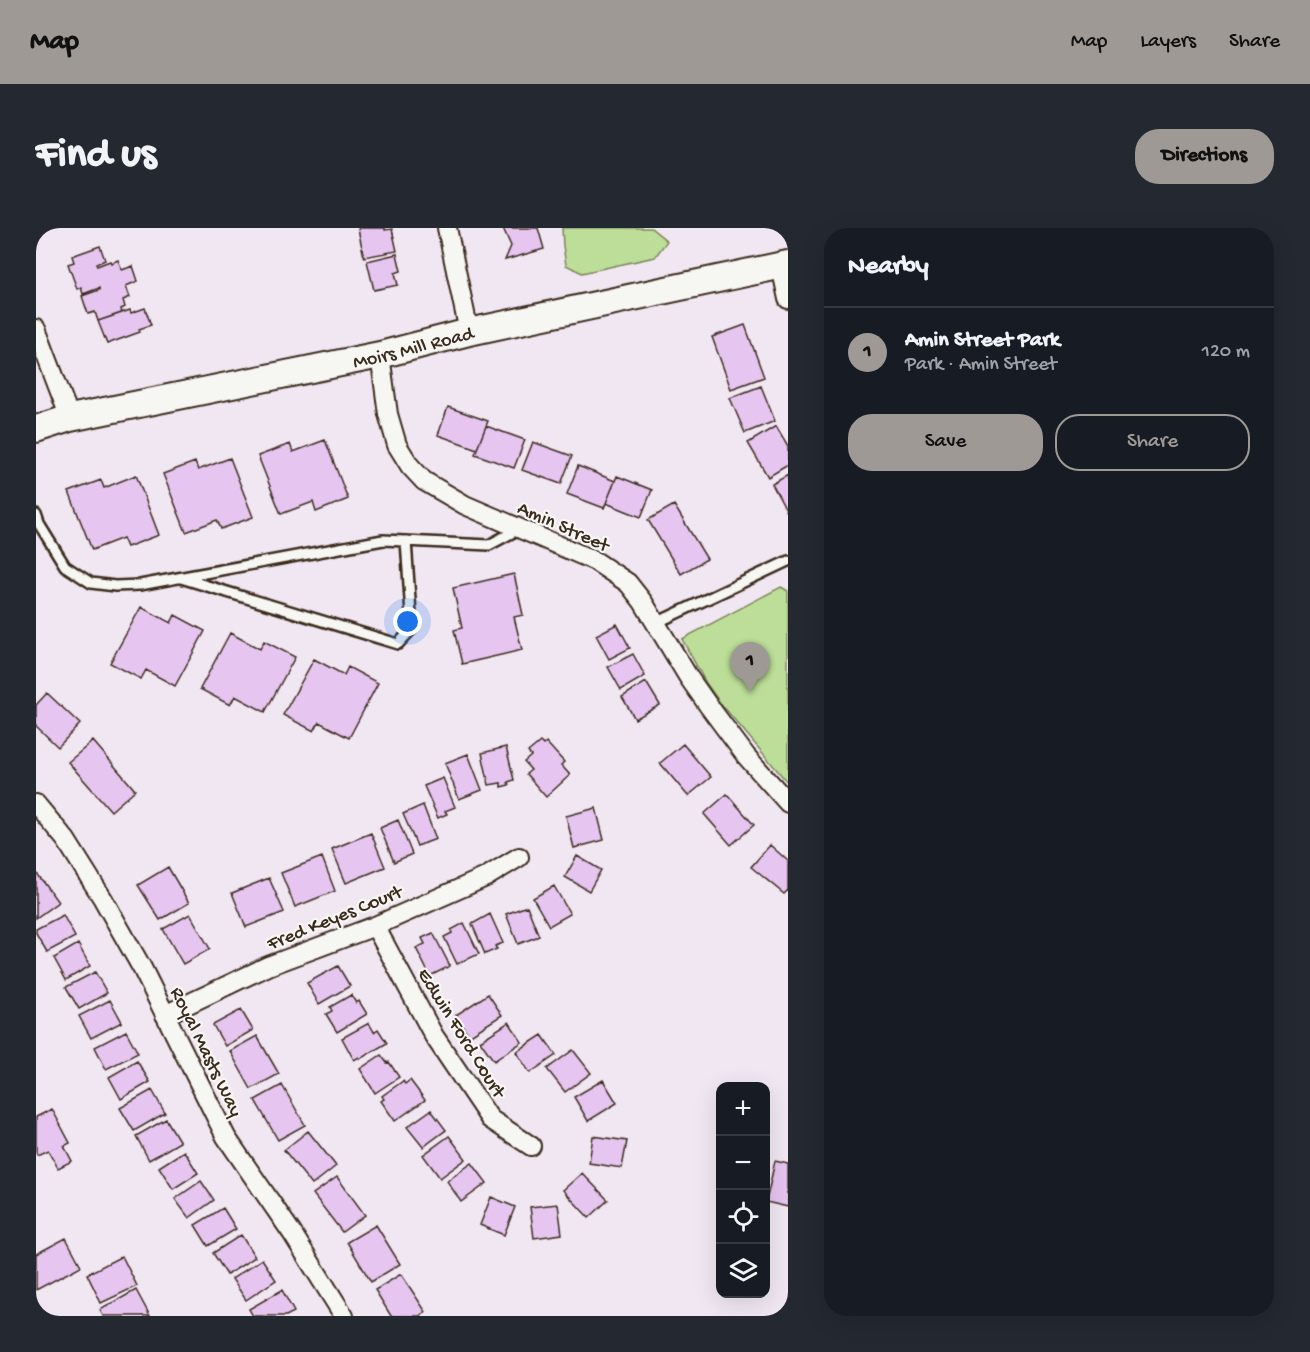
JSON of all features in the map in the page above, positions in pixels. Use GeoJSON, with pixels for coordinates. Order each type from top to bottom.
{"type":"FeatureCollection","features":[{"type":"Feature","properties":{"kind":"street"},"geometry":{"type":"LineString","coordinates":[[447,228],[469,332]]}},
{"type":"Feature","properties":{"kind":"street"},"geometry":{"type":"LineString","coordinates":[[784,265],[788,299]]}},
{"type":"Feature","properties":{"kind":"street","name":"Moirs Mill Road"},"geometry":{"type":"LineString","coordinates":[[36,429],[70,418],[380,355],[469,332],[784,265]]}},
{"type":"Feature","properties":{"kind":"street"},"geometry":{"type":"LineString","coordinates":[[36,329],[70,418]]}},
{"type":"Feature","properties":{"kind":"street","name":"Amin Street"},"geometry":{"type":"LineString","coordinates":[[380,355],[388,414],[397,445],[410,466],[424,481],[465,505],[595,561],[628,583],[643,602],[708,705],[753,764],[788,803]]}},
{"type":"Feature","properties":{"kind":"street","name":"Royal Masts Way"},"geometry":{"type":"LineString","coordinates":[[36,804],[66,840],[103,899],[142,968],[226,1137],[292,1233],[344,1316]]}},
{"type":"Feature","properties":{"kind":"street","name":"Fred Keyes Court"},"geometry":{"type":"LineString","coordinates":[[165,1015],[268,966],[375,926],[486,877],[519,857]]}},
{"type":"Feature","properties":{"kind":"street","name":"Edwin Ford Court"},"geometry":{"type":"LineString","coordinates":[[375,926],[434,1036],[490,1119],[531,1146]]}},
{"type":"Feature","properties":{"kind":"lane"},"geometry":{"type":"LineString","coordinates":[[36,515],[39,524],[65,566],[91,583],[116,586],[140,585],[383,540],[489,545],[519,529]]}},
{"type":"Feature","properties":{"kind":"lane"},"geometry":{"type":"LineString","coordinates":[[178,577],[398,644],[412,628],[406,541]]}},
{"type":"Feature","properties":{"kind":"lane"},"geometry":{"type":"LineString","coordinates":[[656,623],[788,561]]}},
{"type":"Feature","properties":{"kind":"green space"},"geometry":{"type":"Polygon","coordinates":[[[562,228],[651,228],[667,241],[655,257],[582,273],[566,265],[562,228]]]}},
{"type":"Feature","properties":{"kind":"green space"},"geometry":{"type":"Polygon","coordinates":[[[781,587],[788,591],[788,783],[718,700],[682,639],[781,587]]]}},
{"type":"Feature","properties":{"kind":"building"},"geometry":{"type":"Polygon","coordinates":[[[503,228],[538,228],[544,249],[505,260],[511,246],[503,228]]]}},
{"type":"Feature","properties":{"kind":"building"},"geometry":{"type":"Polygon","coordinates":[[[358,229],[392,229],[397,251],[364,257],[358,229]]]}},
{"type":"Feature","properties":{"kind":"building"},"geometry":{"type":"Polygon","coordinates":[[[100,246],[105,260],[96,264],[97,266],[118,260],[122,270],[133,266],[138,281],[126,286],[130,297],[123,300],[125,307],[121,309],[122,313],[98,321],[95,312],[88,314],[82,296],[99,290],[99,288],[83,294],[81,287],[77,289],[68,264],[74,262],[72,256],[100,246]]]}},
{"type":"Feature","properties":{"kind":"building"},"geometry":{"type":"Polygon","coordinates":[[[397,254],[401,271],[395,273],[398,285],[374,290],[367,261],[397,254]]]}},
{"type":"Feature","properties":{"kind":"building"},"geometry":{"type":"Polygon","coordinates":[[[145,308],[151,325],[139,329],[140,332],[107,344],[98,321],[130,310],[131,313],[145,308]]]}},
{"type":"Feature","properties":{"kind":"building"},"geometry":{"type":"Polygon","coordinates":[[[745,325],[764,377],[731,389],[712,337],[745,325]]]}},
{"type":"Feature","properties":{"kind":"building"},"geometry":{"type":"Polygon","coordinates":[[[761,386],[775,421],[745,433],[730,398],[761,386]]]}},
{"type":"Feature","properties":{"kind":"building"},"geometry":{"type":"Polygon","coordinates":[[[448,407],[488,421],[477,449],[438,435],[448,407]]]}},
{"type":"Feature","properties":{"kind":"building"},"geometry":{"type":"Polygon","coordinates":[[[486,426],[525,440],[514,468],[475,454],[486,426]]]}},
{"type":"Feature","properties":{"kind":"building"},"geometry":{"type":"Polygon","coordinates":[[[776,426],[788,446],[788,465],[768,477],[748,443],[776,426]]]}},
{"type":"Feature","properties":{"kind":"building"},"geometry":{"type":"Polygon","coordinates":[[[325,440],[348,499],[316,512],[313,502],[281,514],[258,456],[290,444],[293,452],[325,440]]]}},
{"type":"Feature","properties":{"kind":"building"},"geometry":{"type":"Polygon","coordinates":[[[533,442],[572,456],[561,484],[522,470],[533,442]]]}},
{"type":"Feature","properties":{"kind":"building"},"geometry":{"type":"Polygon","coordinates":[[[230,458],[253,517],[221,529],[217,520],[186,532],[163,474],[195,462],[198,470],[230,458]]]}},
{"type":"Feature","properties":{"kind":"building"},"geometry":{"type":"Polygon","coordinates":[[[578,466],[615,481],[604,508],[567,494],[578,466]]]}},
{"type":"Feature","properties":{"kind":"building"},"geometry":{"type":"Polygon","coordinates":[[[136,475],[159,535],[127,547],[123,538],[92,550],[69,492],[101,480],[104,488],[136,475]]]}},
{"type":"Feature","properties":{"kind":"building"},"geometry":{"type":"Polygon","coordinates":[[[788,475],[788,514],[772,484],[788,475]]]}},
{"type":"Feature","properties":{"kind":"building"},"geometry":{"type":"Polygon","coordinates":[[[617,476],[652,490],[641,517],[606,503],[617,476]]]}},
{"type":"Feature","properties":{"kind":"building"},"geometry":{"type":"Polygon","coordinates":[[[674,505],[707,559],[681,574],[648,520],[674,505]]]}},
{"type":"Feature","properties":{"kind":"building"},"geometry":{"type":"Polygon","coordinates":[[[514,574],[523,615],[514,617],[522,650],[462,664],[454,630],[462,628],[453,588],[514,574]]]}},
{"type":"Feature","properties":{"kind":"building"},"geometry":{"type":"Polygon","coordinates":[[[141,607],[171,623],[175,615],[205,631],[175,686],[146,670],[141,679],[110,663],[141,607]]]}},
{"type":"Feature","properties":{"kind":"building"},"geometry":{"type":"Polygon","coordinates":[[[617,624],[630,648],[609,659],[596,635],[617,624]]]}},
{"type":"Feature","properties":{"kind":"building"},"geometry":{"type":"Polygon","coordinates":[[[230,633],[260,649],[264,641],[295,657],[265,712],[235,696],[230,705],[200,689],[230,633]]]}},
{"type":"Feature","properties":{"kind":"building"},"geometry":{"type":"Polygon","coordinates":[[[633,654],[645,676],[621,690],[608,667],[633,654]]]}},
{"type":"Feature","properties":{"kind":"building"},"geometry":{"type":"Polygon","coordinates":[[[314,659],[344,675],[348,667],[378,683],[349,738],[319,722],[314,731],[283,715],[314,659]]]}},
{"type":"Feature","properties":{"kind":"building"},"geometry":{"type":"Polygon","coordinates":[[[646,682],[660,705],[635,719],[622,697],[646,682]]]}},
{"type":"Feature","properties":{"kind":"building"},"geometry":{"type":"Polygon","coordinates":[[[47,693],[80,724],[58,747],[36,726],[36,705],[47,693]]]}},
{"type":"Feature","properties":{"kind":"building"},"geometry":{"type":"Polygon","coordinates":[[[93,741],[135,790],[111,811],[68,762],[93,741]]]}},
{"type":"Feature","properties":{"kind":"building"},"geometry":{"type":"Polygon","coordinates":[[[540,742],[543,745],[546,742],[564,762],[561,765],[570,775],[546,797],[526,774],[531,770],[524,762],[531,756],[528,752],[540,742]]]}},
{"type":"Feature","properties":{"kind":"building"},"geometry":{"type":"Polygon","coordinates":[[[683,744],[711,777],[688,796],[660,763],[683,744]]]}},
{"type":"Feature","properties":{"kind":"building"},"geometry":{"type":"Polygon","coordinates":[[[506,747],[514,780],[508,782],[509,785],[501,787],[501,783],[489,785],[482,753],[506,747]]]}},
{"type":"Feature","properties":{"kind":"building"},"geometry":{"type":"Polygon","coordinates":[[[468,754],[482,790],[459,799],[445,763],[468,754]]]}},
{"type":"Feature","properties":{"kind":"building"},"geometry":{"type":"Polygon","coordinates":[[[443,778],[455,807],[445,811],[447,814],[438,818],[424,786],[443,778]]]}},
{"type":"Feature","properties":{"kind":"building"},"geometry":{"type":"Polygon","coordinates":[[[727,794],[754,825],[731,845],[704,814],[727,794]]]}},
{"type":"Feature","properties":{"kind":"building"},"geometry":{"type":"Polygon","coordinates":[[[423,805],[436,839],[417,846],[403,814],[423,805]]]}},
{"type":"Feature","properties":{"kind":"building"},"geometry":{"type":"Polygon","coordinates":[[[596,808],[604,840],[574,848],[566,816],[596,808]]]}},
{"type":"Feature","properties":{"kind":"building"},"geometry":{"type":"Polygon","coordinates":[[[398,820],[412,854],[394,862],[380,828],[398,820]]]}},
{"type":"Feature","properties":{"kind":"building"},"geometry":{"type":"Polygon","coordinates":[[[371,833],[385,867],[346,883],[332,849],[371,833]]]}},
{"type":"Feature","properties":{"kind":"building"},"geometry":{"type":"Polygon","coordinates":[[[770,845],[788,861],[788,890],[784,894],[751,867],[770,845]]]}},
{"type":"Feature","properties":{"kind":"building"},"geometry":{"type":"Polygon","coordinates":[[[577,856],[601,870],[589,891],[565,877],[577,856]]]}},
{"type":"Feature","properties":{"kind":"building"},"geometry":{"type":"Polygon","coordinates":[[[322,857],[335,891],[295,907],[281,873],[322,857]]]}},
{"type":"Feature","properties":{"kind":"building"},"geometry":{"type":"Polygon","coordinates":[[[168,867],[189,903],[160,920],[138,885],[168,867]]]}},
{"type":"Feature","properties":{"kind":"building"},"geometry":{"type":"Polygon","coordinates":[[[36,872],[58,902],[36,918],[36,872]]]}},
{"type":"Feature","properties":{"kind":"building"},"geometry":{"type":"Polygon","coordinates":[[[269,878],[284,912],[246,927],[232,893],[269,878]]]}},
{"type":"Feature","properties":{"kind":"building"},"geometry":{"type":"Polygon","coordinates":[[[554,886],[570,914],[549,926],[533,898],[554,886]]]}},
{"type":"Feature","properties":{"kind":"building"},"geometry":{"type":"Polygon","coordinates":[[[527,906],[539,936],[518,944],[506,914],[527,906]]]}},
{"type":"Feature","properties":{"kind":"building"},"geometry":{"type":"Polygon","coordinates":[[[190,914],[210,949],[183,964],[163,929],[190,914]]]}},
{"type":"Feature","properties":{"kind":"building"},"geometry":{"type":"Polygon","coordinates":[[[490,914],[503,943],[495,946],[497,949],[485,954],[472,924],[490,914]]]}},
{"type":"Feature","properties":{"kind":"building"},"geometry":{"type":"Polygon","coordinates":[[[63,915],[75,937],[47,952],[36,929],[63,915]]]}},
{"type":"Feature","properties":{"kind":"building"},"geometry":{"type":"Polygon","coordinates":[[[464,923],[479,954],[457,964],[444,937],[464,923]]]}},
{"type":"Feature","properties":{"kind":"building"},"geometry":{"type":"Polygon","coordinates":[[[433,933],[450,966],[430,976],[416,948],[425,944],[422,938],[433,933]]]}},
{"type":"Feature","properties":{"kind":"building"},"geometry":{"type":"Polygon","coordinates":[[[78,944],[90,966],[66,980],[54,958],[78,944]]]}},
{"type":"Feature","properties":{"kind":"building"},"geometry":{"type":"Polygon","coordinates":[[[338,966],[350,986],[319,1004],[307,983],[338,966]]]}},
{"type":"Feature","properties":{"kind":"building"},"geometry":{"type":"Polygon","coordinates":[[[95,972],[107,993],[79,1009],[66,987],[95,972]]]}},
{"type":"Feature","properties":{"kind":"building"},"geometry":{"type":"Polygon","coordinates":[[[488,994],[502,1015],[469,1036],[456,1015],[488,994]]]}},
{"type":"Feature","properties":{"kind":"building"},"geometry":{"type":"Polygon","coordinates":[[[351,995],[356,1003],[359,1001],[367,1014],[337,1032],[326,1014],[332,1011],[330,1007],[351,995]]]}},
{"type":"Feature","properties":{"kind":"building"},"geometry":{"type":"Polygon","coordinates":[[[110,1000],[122,1022],[91,1038],[79,1016],[110,1000]]]}},
{"type":"Feature","properties":{"kind":"building"},"geometry":{"type":"Polygon","coordinates":[[[241,1010],[253,1030],[225,1046],[213,1025],[241,1010]]]}},
{"type":"Feature","properties":{"kind":"building"},"geometry":{"type":"Polygon","coordinates":[[[509,1022],[522,1042],[494,1061],[480,1041],[509,1022]]]}},
{"type":"Feature","properties":{"kind":"building"},"geometry":{"type":"Polygon","coordinates":[[[369,1023],[374,1032],[378,1029],[387,1043],[360,1059],[359,1057],[354,1060],[342,1038],[369,1023]]]}},
{"type":"Feature","properties":{"kind":"building"},"geometry":{"type":"Polygon","coordinates":[[[126,1031],[138,1053],[106,1069],[95,1047],[126,1031]]]}},
{"type":"Feature","properties":{"kind":"building"},"geometry":{"type":"Polygon","coordinates":[[[542,1035],[556,1055],[530,1073],[516,1052],[542,1035]]]}},
{"type":"Feature","properties":{"kind":"building"},"geometry":{"type":"Polygon","coordinates":[[[257,1036],[279,1074],[251,1089],[230,1051],[257,1036]]]}},
{"type":"Feature","properties":{"kind":"building"},"geometry":{"type":"Polygon","coordinates":[[[573,1050],[591,1073],[565,1092],[547,1069],[573,1050]]]}},
{"type":"Feature","properties":{"kind":"building"},"geometry":{"type":"Polygon","coordinates":[[[381,1055],[399,1077],[375,1093],[360,1069],[381,1055]]]}},
{"type":"Feature","properties":{"kind":"building"},"geometry":{"type":"Polygon","coordinates":[[[137,1061],[150,1082],[121,1099],[109,1077],[137,1061]]]}},
{"type":"Feature","properties":{"kind":"building"},"geometry":{"type":"Polygon","coordinates":[[[410,1080],[425,1100],[395,1121],[381,1101],[384,1099],[382,1096],[403,1081],[405,1084],[410,1080]]]}},
{"type":"Feature","properties":{"kind":"building"},"geometry":{"type":"Polygon","coordinates":[[[603,1080],[617,1103],[588,1121],[574,1097],[603,1080]]]}},
{"type":"Feature","properties":{"kind":"building"},"geometry":{"type":"Polygon","coordinates":[[[282,1085],[305,1125],[278,1140],[255,1100],[282,1085]]]}},
{"type":"Feature","properties":{"kind":"building"},"geometry":{"type":"Polygon","coordinates":[[[152,1090],[165,1113],[134,1131],[120,1108],[152,1090]]]}},
{"type":"Feature","properties":{"kind":"building"},"geometry":{"type":"Polygon","coordinates":[[[52,1109],[70,1143],[64,1146],[72,1161],[58,1168],[48,1150],[37,1155],[36,1152],[36,1117],[52,1109]]]}},
{"type":"Feature","properties":{"kind":"building"},"geometry":{"type":"Polygon","coordinates":[[[431,1110],[446,1130],[423,1147],[407,1127],[431,1110]]]}},
{"type":"Feature","properties":{"kind":"building"},"geometry":{"type":"Polygon","coordinates":[[[166,1119],[180,1142],[149,1160],[136,1136],[166,1119]]]}},
{"type":"Feature","properties":{"kind":"building"},"geometry":{"type":"Polygon","coordinates":[[[308,1131],[336,1166],[312,1185],[284,1150],[308,1131]]]}},
{"type":"Feature","properties":{"kind":"building"},"geometry":{"type":"Polygon","coordinates":[[[449,1136],[466,1159],[440,1178],[423,1155],[449,1136]]]}},
{"type":"Feature","properties":{"kind":"building"},"geometry":{"type":"Polygon","coordinates":[[[593,1136],[627,1141],[622,1168],[589,1163],[593,1136]]]}},
{"type":"Feature","properties":{"kind":"building"},"geometry":{"type":"Polygon","coordinates":[[[184,1151],[198,1173],[173,1189],[159,1167],[184,1151]]]}},
{"type":"Feature","properties":{"kind":"building"},"geometry":{"type":"Polygon","coordinates":[[[775,1161],[788,1164],[788,1207],[770,1203],[770,1184],[775,1161]]]}},
{"type":"Feature","properties":{"kind":"building"},"geometry":{"type":"Polygon","coordinates":[[[472,1163],[487,1183],[461,1202],[447,1181],[472,1163]]]}},
{"type":"Feature","properties":{"kind":"building"},"geometry":{"type":"Polygon","coordinates":[[[582,1173],[608,1200],[589,1218],[563,1190],[582,1173]]]}},
{"type":"Feature","properties":{"kind":"building"},"geometry":{"type":"Polygon","coordinates":[[[337,1177],[365,1215],[342,1232],[313,1194],[337,1177]]]}},
{"type":"Feature","properties":{"kind":"building"},"geometry":{"type":"Polygon","coordinates":[[[201,1181],[214,1200],[189,1218],[175,1199],[201,1181]]]}},
{"type":"Feature","properties":{"kind":"building"},"geometry":{"type":"Polygon","coordinates":[[[491,1197],[515,1207],[504,1235],[480,1225],[491,1197]]]}},
{"type":"Feature","properties":{"kind":"building"},"geometry":{"type":"Polygon","coordinates":[[[558,1204],[562,1234],[534,1238],[530,1207],[558,1204]]]}},
{"type":"Feature","properties":{"kind":"building"},"geometry":{"type":"Polygon","coordinates":[[[223,1208],[236,1229],[208,1246],[195,1225],[223,1208]]]}},
{"type":"Feature","properties":{"kind":"building"},"geometry":{"type":"Polygon","coordinates":[[[376,1225],[400,1264],[371,1282],[347,1242],[376,1225]]]}},
{"type":"Feature","properties":{"kind":"building"},"geometry":{"type":"Polygon","coordinates":[[[241,1235],[255,1257],[227,1275],[213,1253],[241,1235]]]}},
{"type":"Feature","properties":{"kind":"building"},"geometry":{"type":"Polygon","coordinates":[[[66,1238],[81,1266],[36,1290],[36,1254],[66,1238]]]}},
{"type":"Feature","properties":{"kind":"building"},"geometry":{"type":"Polygon","coordinates":[[[122,1256],[137,1286],[101,1303],[87,1274],[122,1256]]]}},
{"type":"Feature","properties":{"kind":"building"},"geometry":{"type":"Polygon","coordinates":[[[262,1259],[276,1280],[246,1300],[232,1279],[262,1259]]]}},
{"type":"Feature","properties":{"kind":"building"},"geometry":{"type":"Polygon","coordinates":[[[401,1274],[426,1312],[420,1316],[391,1316],[375,1290],[401,1274]]]}},
{"type":"Feature","properties":{"kind":"building"},"geometry":{"type":"Polygon","coordinates":[[[136,1290],[150,1316],[103,1316],[100,1310],[136,1290]]]}},
{"type":"Feature","properties":{"kind":"building"},"geometry":{"type":"Polygon","coordinates":[[[282,1290],[294,1312],[286,1316],[253,1316],[249,1309],[282,1290]]]}},
{"type":"Feature","properties":{"kind":"place","name":"Amin Street Park"},"geometry":{"type":"Point","coordinates":[750,692]}}]}
